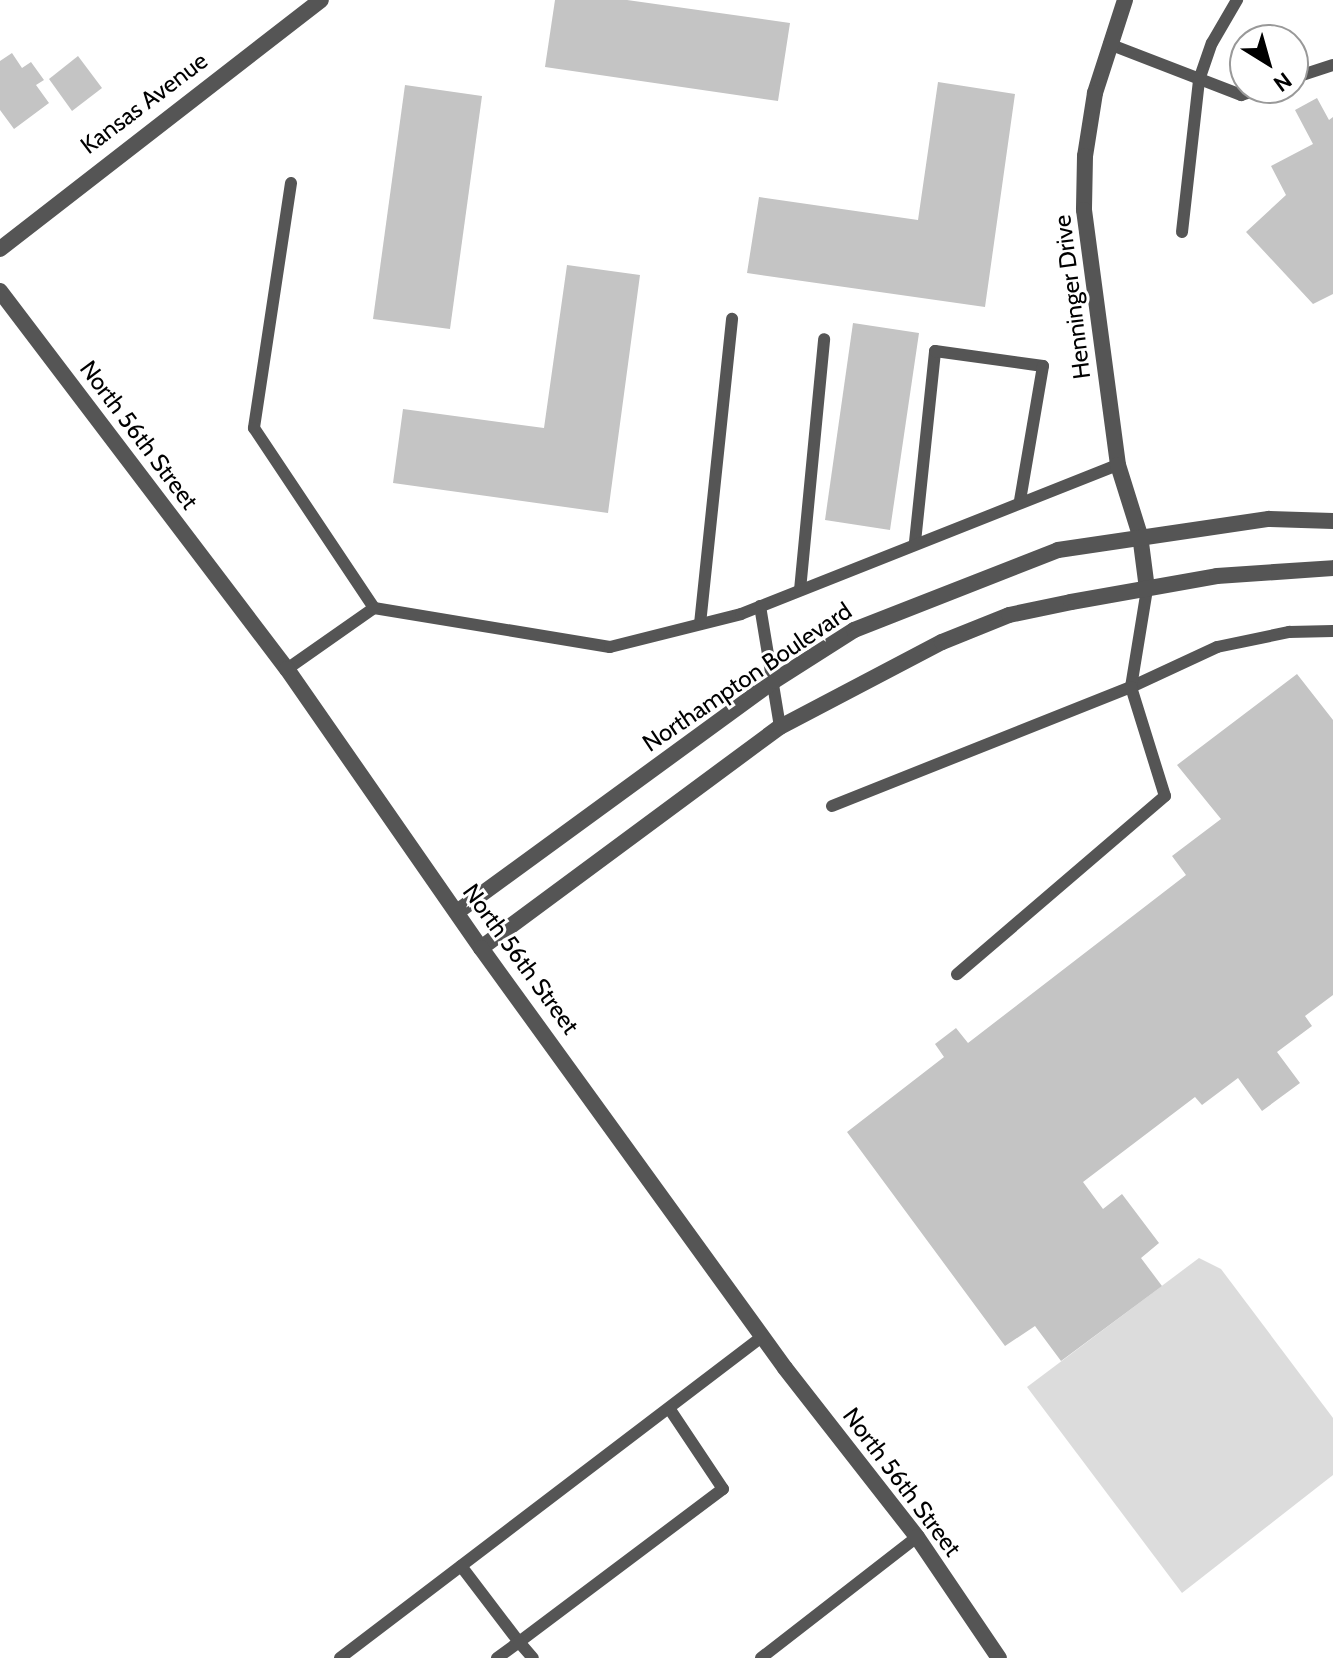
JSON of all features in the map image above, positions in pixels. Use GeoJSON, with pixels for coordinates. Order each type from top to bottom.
{"type":"FeatureCollection","features":[{"type":"Feature","properties":{"kind":"street","name":"Kansas Avenue"},"geometry":{"type":"LineString","coordinates":[[0,249],[321,0]]}},
{"type":"Feature","properties":{"kind":"street","name":"Henninger Drive"},"geometry":{"type":"LineString","coordinates":[[1125,0],[1109,44],[1085,156],[1084,210],[1118,465],[1140,535],[1147,589]]}},
{"type":"Feature","properties":{"kind":"street","name":"North 56th Street"},"geometry":{"type":"LineString","coordinates":[[0,291],[287,669],[481,948],[763,1336],[917,1537],[999,1658]]}},
{"type":"Feature","properties":{"kind":"street","name":"Northampton Boulevard"},"geometry":{"type":"LineString","coordinates":[[457,912],[774,681],[854,630],[954,587],[1058,550],[1140,535],[1269,519],[1333,521]]}},
{"type":"Feature","properties":{"kind":"street"},"geometry":{"type":"LineString","coordinates":[[481,948],[780,727],[887,669],[1009,615],[1217,576],[1333,568]]}},
{"type":"Feature","properties":{"kind":"lane"},"geometry":{"type":"LineString","coordinates":[[1182,232],[1199,80],[1212,43],[1237,0]]}},
{"type":"Feature","properties":{"kind":"lane"},"geometry":{"type":"LineString","coordinates":[[1109,44],[1229,91]]}},
{"type":"Feature","properties":{"kind":"lane"},"geometry":{"type":"LineString","coordinates":[[1309,73],[1333,65]]}},
{"type":"Feature","properties":{"kind":"lane"},"geometry":{"type":"LineString","coordinates":[[291,183],[254,428],[374,608]]}},
{"type":"Feature","properties":{"kind":"lane"},"geometry":{"type":"LineString","coordinates":[[700,624],[732,319]]}},
{"type":"Feature","properties":{"kind":"lane"},"geometry":{"type":"LineString","coordinates":[[800,590],[824,339]]}},
{"type":"Feature","properties":{"kind":"lane"},"geometry":{"type":"LineString","coordinates":[[915,542],[935,351],[1043,366],[1020,500]]}},
{"type":"Feature","properties":{"kind":"lane"},"geometry":{"type":"LineString","coordinates":[[287,669],[374,608],[610,647],[760,606],[1020,500],[1118,465]]}},
{"type":"Feature","properties":{"kind":"lane"},"geometry":{"type":"LineString","coordinates":[[957,974],[1165,796],[1131,687],[1147,589]]}},
{"type":"Feature","properties":{"kind":"lane"},"geometry":{"type":"LineString","coordinates":[[760,606],[780,727]]}},
{"type":"Feature","properties":{"kind":"lane"},"geometry":{"type":"LineString","coordinates":[[832,806],[1131,687],[1217,647],[1289,632],[1333,631]]}},
{"type":"Feature","properties":{"kind":"lane"},"geometry":{"type":"LineString","coordinates":[[340,1658],[763,1336]]}},
{"type":"Feature","properties":{"kind":"lane"},"geometry":{"type":"LineString","coordinates":[[497,1658],[723,1489],[669,1408]]}},
{"type":"Feature","properties":{"kind":"lane"},"geometry":{"type":"LineString","coordinates":[[761,1658],[917,1537]]}},
{"type":"Feature","properties":{"kind":"lane"},"geometry":{"type":"LineString","coordinates":[[461,1566],[533,1658]]}},
{"type":"Feature","properties":{"kind":"shaded area"},"geometry":{"type":"Polygon","coordinates":[[[1199,1258],[1221,1269],[1333,1418],[1333,1475],[1182,1593],[1027,1387],[1199,1258]]]}},
{"type":"Feature","properties":{"kind":"building"},"geometry":{"type":"Polygon","coordinates":[[[555,0],[627,0],[790,23],[778,101],[545,67],[555,0]]]}},
{"type":"Feature","properties":{"kind":"building"},"geometry":{"type":"Polygon","coordinates":[[[12,53],[22,68],[31,62],[44,80],[36,85],[49,103],[14,129],[0,110],[0,61],[12,53]]]}},
{"type":"Feature","properties":{"kind":"building"},"geometry":{"type":"Polygon","coordinates":[[[78,56],[102,88],[72,111],[49,79],[78,56]]]}},
{"type":"Feature","properties":{"kind":"building"},"geometry":{"type":"Polygon","coordinates":[[[938,82],[1015,94],[985,307],[747,273],[759,197],[918,220],[938,82]]]}},
{"type":"Feature","properties":{"kind":"building"},"geometry":{"type":"Polygon","coordinates":[[[405,85],[482,96],[450,329],[373,319],[405,85]]]}},
{"type":"Feature","properties":{"kind":"building"},"geometry":{"type":"Polygon","coordinates":[[[1317,98],[1329,120],[1333,117],[1333,294],[1313,304],[1246,232],[1286,195],[1271,166],[1313,144],[1295,110],[1317,98]]]}},
{"type":"Feature","properties":{"kind":"building"},"geometry":{"type":"Polygon","coordinates":[[[567,265],[640,275],[608,513],[393,483],[403,409],[544,428],[567,265]]]}},
{"type":"Feature","properties":{"kind":"building"},"geometry":{"type":"Polygon","coordinates":[[[853,323],[919,333],[890,530],[825,520],[853,323]]]}},
{"type":"Feature","properties":{"kind":"building"},"geometry":{"type":"Polygon","coordinates":[[[1297,674],[1333,720],[1333,995],[1305,1016],[1312,1026],[1277,1052],[1300,1083],[1262,1111],[1238,1078],[1202,1105],[1195,1097],[1083,1182],[1103,1209],[1122,1194],[1159,1243],[1141,1258],[1162,1286],[1061,1361],[1035,1326],[1005,1346],[847,1132],[944,1057],[935,1044],[956,1028],[968,1043],[1186,875],[1172,856],[1221,819],[1177,765],[1297,674]]]}}]}
